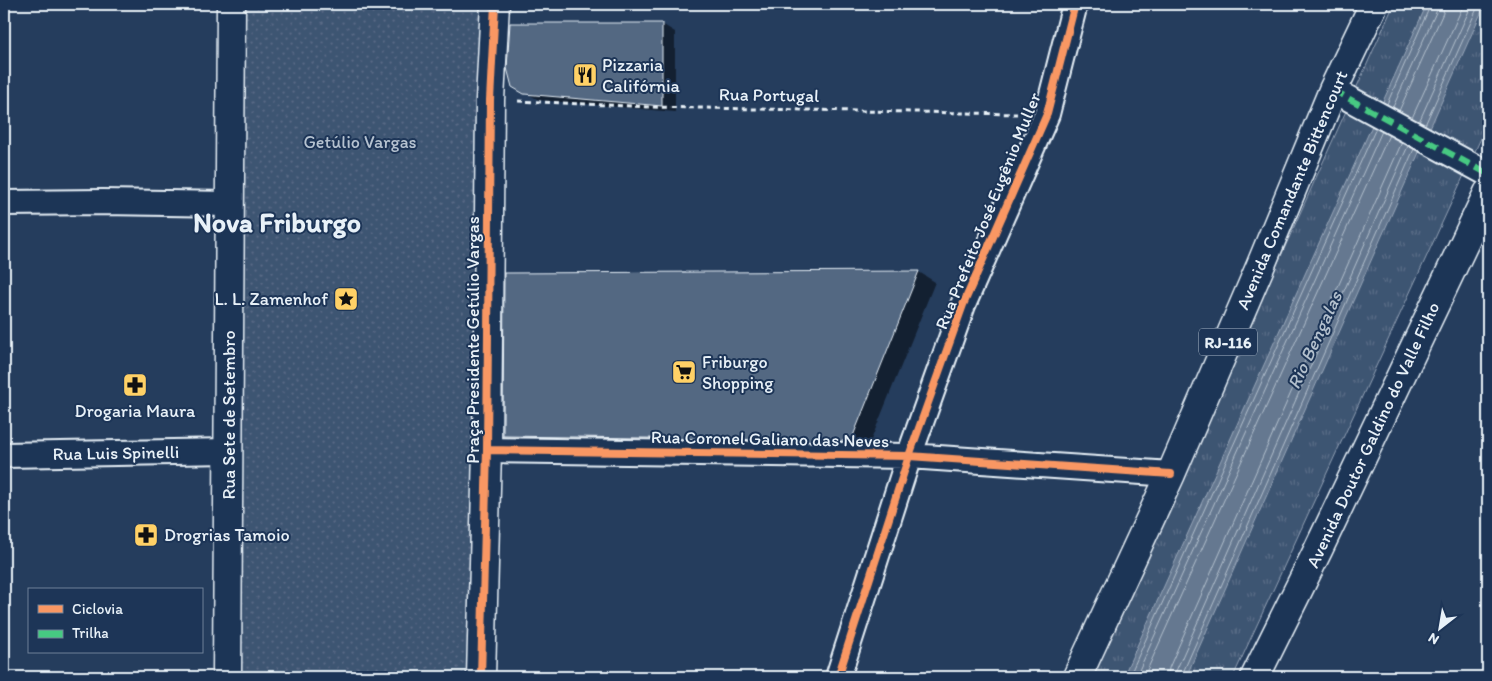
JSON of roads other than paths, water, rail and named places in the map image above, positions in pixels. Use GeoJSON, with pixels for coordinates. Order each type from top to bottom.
{"type":"FeatureCollection","features":[{"type":"Feature","properties":{"kind":"street","name":"Rua Sete de Setembro"},"geometry":{"type":"LineString","coordinates":[[227,677],[231,4]]}},
{"type":"Feature","properties":{"kind":"street","name":"Praça Presidente Getúlio Vargas"},"geometry":{"type":"LineString","coordinates":[[481,677],[487,450],[490,100],[495,4]]}},
{"type":"Feature","properties":{"kind":"street","name":"Rua Prefeito José Eugênio Muller"},"geometry":{"type":"LineString","coordinates":[[838,677],[909,456],[963,305],[1047,114],[1075,4]]}},
{"type":"Feature","properties":{"kind":"street","name":"Avenida Comandante Bittencourt"},"geometry":{"type":"LineString","coordinates":[[1077,677],[1171,474],[1260,267],[1332,90],[1374,4]]}},
{"type":"Feature","properties":{"kind":"street"},"geometry":{"type":"LineString","coordinates":[[1332,90],[1488,174]]}},
{"type":"Feature","properties":{"kind":"street","name":"Avenida Doutor Galdino do Valle Filho"},"geometry":{"type":"LineString","coordinates":[[1256,677],[1488,193]]}},
{"type":"Feature","properties":{"kind":"street"},"geometry":{"type":"LineString","coordinates":[[4,203],[230,204]]}},
{"type":"Feature","properties":{"kind":"street","name":"Rua Coronel Galiano das Neves"},"geometry":{"type":"LineString","coordinates":[[487,450],[909,456],[1171,474]]}},
{"type":"Feature","properties":{"kind":"street","name":"Rua Luis Spinelli"},"geometry":{"type":"LineString","coordinates":[[4,455],[229,451]]}},
{"type":"Feature","properties":{"kind":"water","name":"Rio Bengalas"},"geometry":{"type":"Polygon","coordinates":[[[1427,4],[1485,4],[1186,677],[1123,677],[1427,4]]]}},
{"type":"Feature","properties":{"kind":"place","name":"Pizzaria Califórnia"},"geometry":{"type":"Point","coordinates":[585,75]}},
{"type":"Feature","properties":{"kind":"place","name":"L. L. Zamenhof"},"geometry":{"type":"Point","coordinates":[346,299]}},
{"type":"Feature","properties":{"kind":"place","name":"Friburgo Shopping"},"geometry":{"type":"Point","coordinates":[684,372]}},
{"type":"Feature","properties":{"kind":"place","name":"Drogaria Maura"},"geometry":{"type":"Point","coordinates":[135,385]}},
{"type":"Feature","properties":{"kind":"place","name":"Drogrias Tamoio"},"geometry":{"type":"Point","coordinates":[146,535]}},
{"type":"Feature","properties":{"kind":"district","name":"Nova Friburgo"},"geometry":{"type":"Point","coordinates":[277,222]}},
{"type":"Feature","properties":{"kind":"park label","name":"Getúlio Vargas"},"geometry":{"type":"Point","coordinates":[360,142]}}]}
